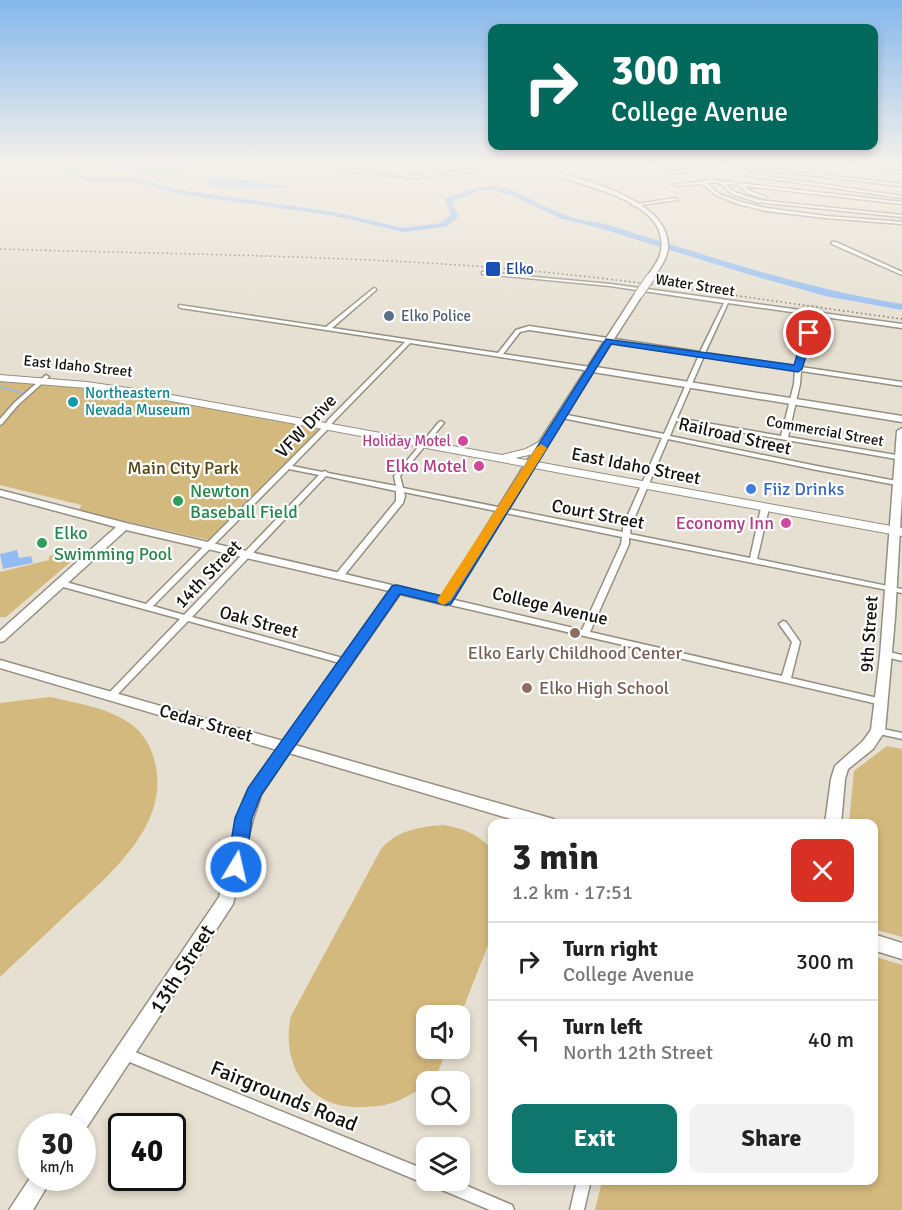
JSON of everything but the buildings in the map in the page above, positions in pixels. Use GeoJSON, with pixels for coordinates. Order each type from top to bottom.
{"type":"FeatureCollection","features":[{"type":"Feature","properties":{"kind":"main road","name":"East Idaho Street"},"geometry":{"type":"LineString","coordinates":[[0,373],[138,392],[898,531]]}},
{"type":"Feature","properties":{"kind":"main road","name":"East Idaho Street"},"geometry":{"type":"LineString","coordinates":[[0,378],[43,379]]}},
{"type":"Feature","properties":{"kind":"main road"},"geometry":{"type":"LineString","coordinates":[[483,455],[519,455],[546,441]]}},
{"type":"Feature","properties":{"kind":"street"},"geometry":{"type":"LineString","coordinates":[[446,601],[530,464],[663,257],[666,242],[663,232],[654,221]]}},
{"type":"Feature","properties":{"kind":"street"},"geometry":{"type":"LineString","coordinates":[[877,221],[902,224]]}},
{"type":"Feature","properties":{"kind":"street"},"geometry":{"type":"LineString","coordinates":[[834,243],[902,274]]}},
{"type":"Feature","properties":{"kind":"street","name":"Water Street"},"geometry":{"type":"LineString","coordinates":[[484,273],[610,285],[902,326]]}},
{"type":"Feature","properties":{"kind":"street"},"geometry":{"type":"LineString","coordinates":[[328,328],[374,289]]}},
{"type":"Feature","properties":{"kind":"street"},"geometry":{"type":"LineString","coordinates":[[585,633],[625,544],[626,535],[645,485],[726,303]]}},
{"type":"Feature","properties":{"kind":"street"},"geometry":{"type":"LineString","coordinates":[[181,306],[902,419]]}},
{"type":"Feature","properties":{"kind":"street"},"geometry":{"type":"LineString","coordinates":[[784,438],[798,369],[815,314]]}},
{"type":"Feature","properties":{"kind":"street"},"geometry":{"type":"LineString","coordinates":[[499,355],[523,328],[902,384]]}},
{"type":"Feature","properties":{"kind":"street","name":"VFW Drive"},"geometry":{"type":"LineString","coordinates":[[148,607],[289,467],[328,426],[330,421],[409,341]]}},
{"type":"Feature","properties":{"kind":"street"},"geometry":{"type":"LineString","coordinates":[[0,423],[43,379]]}},
{"type":"Feature","properties":{"kind":"street","name":"Railroad Street"},"geometry":{"type":"LineString","coordinates":[[562,416],[668,436],[802,467],[899,484]]}},
{"type":"Feature","properties":{"kind":"street","name":"Commercial Street"},"geometry":{"type":"LineString","coordinates":[[674,419],[901,458]]}},
{"type":"Feature","properties":{"kind":"street"},"geometry":{"type":"LineString","coordinates":[[339,576],[400,501],[397,476],[441,423]]}},
{"type":"Feature","properties":{"kind":"street","name":"9th Street"},"geometry":{"type":"LineString","coordinates":[[878,731],[885,654],[896,590],[902,431]]}},
{"type":"Feature","properties":{"kind":"street","name":"Court Street"},"geometry":{"type":"LineString","coordinates":[[289,467],[896,590]]}},
{"type":"Feature","properties":{"kind":"street","name":"14th Street"},"geometry":{"type":"LineString","coordinates":[[112,695],[325,473]]}},
{"type":"Feature","properties":{"kind":"street","name":"College Avenue"},"geometry":{"type":"LineString","coordinates":[[0,493],[124,526],[882,702]]}},
{"type":"Feature","properties":{"kind":"street"},"geometry":{"type":"LineString","coordinates":[[753,561],[765,508]]}},
{"type":"Feature","properties":{"kind":"street"},"geometry":{"type":"LineString","coordinates":[[0,639],[59,582],[124,526]]}},
{"type":"Feature","properties":{"kind":"street","name":"Oak Street"},"geometry":{"type":"LineString","coordinates":[[59,582],[347,662]]}},
{"type":"Feature","properties":{"kind":"street","name":"13th Street"},"geometry":{"type":"LineString","coordinates":[[85,1113],[228,899],[244,818],[254,793],[397,589]]}},
{"type":"Feature","properties":{"kind":"street"},"geometry":{"type":"LineString","coordinates":[[783,624],[796,642],[786,680]]}},
{"type":"Feature","properties":{"kind":"street"},"geometry":{"type":"LineString","coordinates":[[885,654],[902,658]]}},
{"type":"Feature","properties":{"kind":"street","name":"Cedar Street"},"geometry":{"type":"LineString","coordinates":[[0,664],[533,819]]}},
{"type":"Feature","properties":{"kind":"street"},"geometry":{"type":"LineString","coordinates":[[834,819],[838,779],[842,766],[868,745],[878,731],[902,736]]}},
{"type":"Feature","properties":{"kind":"street"},"geometry":{"type":"LineString","coordinates":[[878,944],[902,951]]}},
{"type":"Feature","properties":{"kind":"street","name":"Fairgrounds Road"},"geometry":{"type":"LineString","coordinates":[[125,1054],[416,1173]]}},
{"type":"Feature","properties":{"kind":"street"},"geometry":{"type":"LineString","coordinates":[[577,1210],[583,1185]]}},
{"type":"Feature","properties":{"kind":"street"},"geometry":{"type":"LineString","coordinates":[[20,1210],[33,1191]]}},
{"type":"Feature","properties":{"kind":"street"},"geometry":{"type":"LineString","coordinates":[[461,1191],[507,1210]]}},
{"type":"Feature","properties":{"kind":"green space","name":"Main City Park"},"geometry":{"type":"Polygon","coordinates":[[[0,379],[150,396],[315,427],[319,430],[209,540],[79,511],[81,505],[0,485],[0,379]]]}},
{"type":"Feature","properties":{"kind":"green space"},"geometry":{"type":"Polygon","coordinates":[[[73,551],[81,553],[6,617],[0,617],[0,572],[49,560],[49,556],[73,551]]]}},
{"type":"Feature","properties":{"kind":"green space"},"geometry":{"type":"Polygon","coordinates":[[[50,697],[110,713],[128,722],[141,733],[154,759],[157,783],[154,805],[146,826],[118,865],[0,977],[0,703],[50,697]]]}},
{"type":"Feature","properties":{"kind":"green space"},"geometry":{"type":"Polygon","coordinates":[[[887,746],[902,749],[902,937],[878,930],[878,819],[849,819],[854,771],[887,746]]]}},
{"type":"Feature","properties":{"kind":"green space"},"geometry":{"type":"Polygon","coordinates":[[[443,825],[470,832],[488,845],[488,945],[464,1005],[416,1005],[416,1059],[443,1059],[438,1071],[416,1071],[416,1091],[393,1103],[365,1107],[329,1102],[303,1082],[295,1068],[290,1052],[291,1016],[381,849],[394,838],[409,831],[443,825]]]}},
{"type":"Feature","properties":{"kind":"green space"},"geometry":{"type":"Polygon","coordinates":[[[878,958],[902,965],[902,1210],[595,1210],[601,1185],[878,1185],[878,958]]]}},
{"type":"Feature","properties":{"kind":"water"},"geometry":{"type":"Polygon","coordinates":[[[17,550],[19,558],[31,556],[33,563],[3,569],[0,554],[17,550]]]}},
{"type":"Feature","properties":{"kind":"waterway"},"geometry":{"type":"LineString","coordinates":[[367,221],[403,230],[443,225],[448,221]]}},
{"type":"Feature","properties":{"kind":"waterway"},"geometry":{"type":"LineString","coordinates":[[576,221],[602,226],[825,293],[902,307]]}},
{"type":"Feature","properties":{"kind":"waterway"},"geometry":{"type":"LineString","coordinates":[[0,387],[23,393]]}},
{"type":"Feature","properties":{"kind":"railway"},"geometry":{"type":"LineString","coordinates":[[0,249],[304,257],[487,267],[643,283],[902,319]]}},
{"type":"Feature","properties":{"kind":"slow traffic"},"geometry":{"type":"LineString","coordinates":[[444,600],[446,601],[541,448]]}},
{"type":"Feature","properties":{"kind":"place","name":"Elko"},"geometry":{"type":"Point","coordinates":[493,269]}},
{"type":"Feature","properties":{"kind":"place","name":"Elko Police"},"geometry":{"type":"Point","coordinates":[389,316]}},
{"type":"Feature","properties":{"kind":"place","name":"Northeastern Nevada Museum"},"geometry":{"type":"Point","coordinates":[73,402]}},
{"type":"Feature","properties":{"kind":"place","name":"Holiday Motel"},"geometry":{"type":"Point","coordinates":[463,441]}},
{"type":"Feature","properties":{"kind":"place","name":"Elko Motel"},"geometry":{"type":"Point","coordinates":[479,466]}},
{"type":"Feature","properties":{"kind":"place","name":"Fiiz Drinks"},"geometry":{"type":"Point","coordinates":[751,489]}},
{"type":"Feature","properties":{"kind":"place","name":"Newton Baseball Field"},"geometry":{"type":"Point","coordinates":[178,501]}},
{"type":"Feature","properties":{"kind":"place","name":"Economy Inn"},"geometry":{"type":"Point","coordinates":[786,523]}},
{"type":"Feature","properties":{"kind":"place","name":"Elko Swimming Pool"},"geometry":{"type":"Point","coordinates":[42,543]}},
{"type":"Feature","properties":{"kind":"place","name":"Elko Early Childhood Center"},"geometry":{"type":"Point","coordinates":[575,633]}},
{"type":"Feature","properties":{"kind":"place","name":"Elko High School"},"geometry":{"type":"Point","coordinates":[527,688]}},
{"type":"Feature","properties":{"kind":"route"},"geometry":{"type":"LineString","coordinates":[[236,867],[244,818],[254,793],[397,589],[446,601],[609,340],[798,369],[809,333]]}}]}
